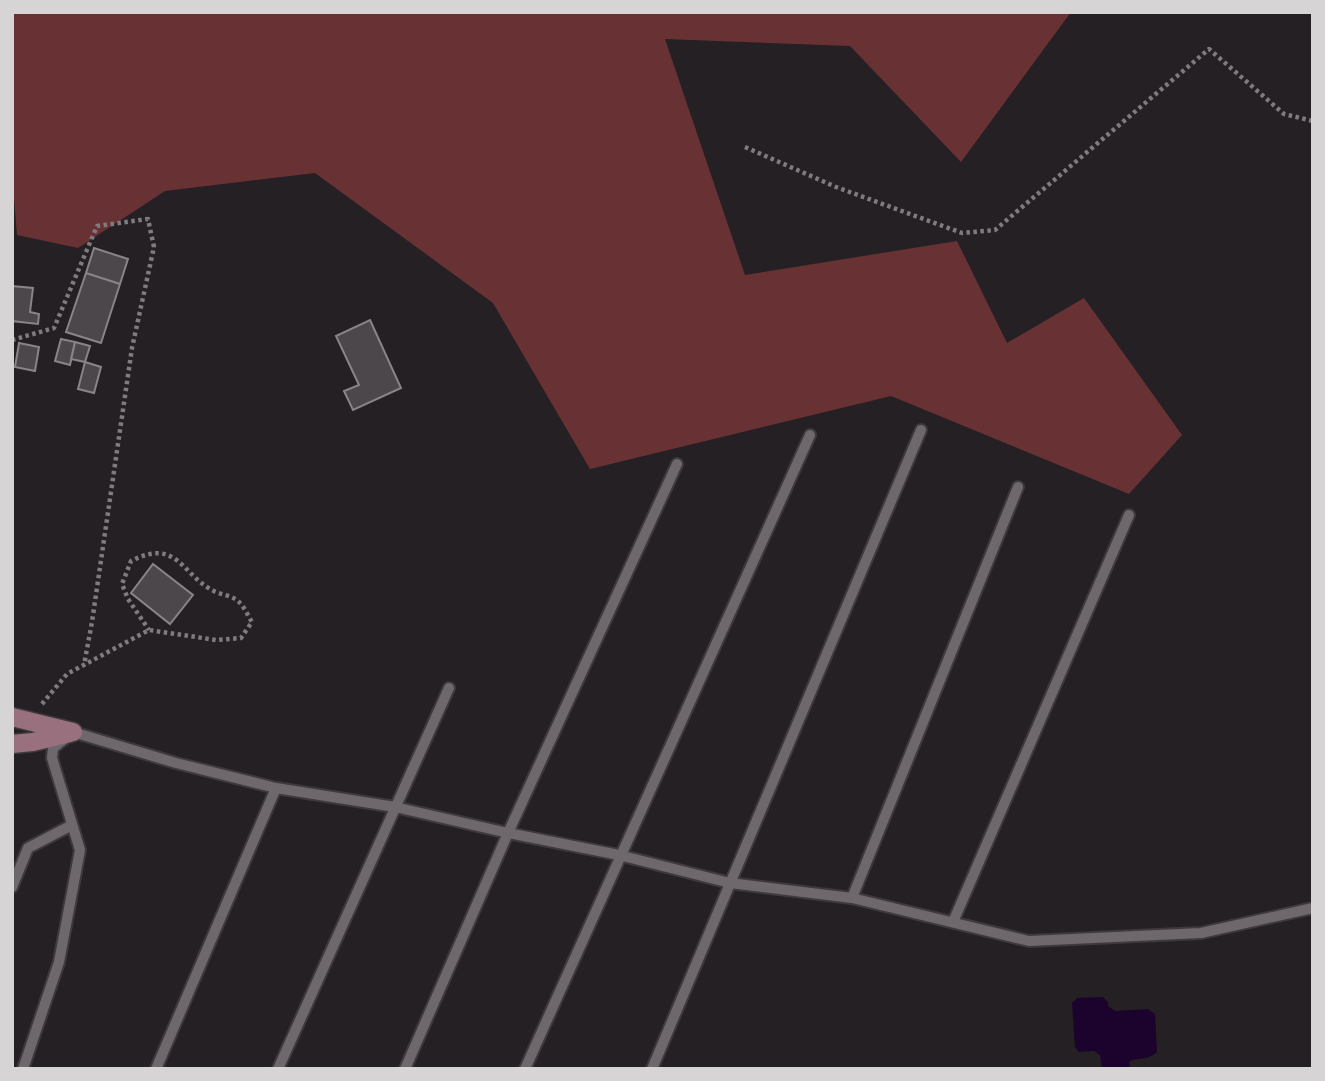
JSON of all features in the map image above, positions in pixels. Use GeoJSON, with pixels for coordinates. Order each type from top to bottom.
{"type":"FeatureCollection","features":[{"type":"Feature","properties":{"kind":"main road"},"geometry":{"type":"LineString","coordinates":[[20,719],[73,732]]}},
{"type":"Feature","properties":{"kind":"main road"},"geometry":{"type":"LineString","coordinates":[[12,744],[33,743],[73,732]]}},
{"type":"Feature","properties":{"kind":"lane"},"geometry":{"type":"LineString","coordinates":[[652,1069],[921,430]]}},
{"type":"Feature","properties":{"kind":"lane"},"geometry":{"type":"LineString","coordinates":[[525,1069],[810,435]]}},
{"type":"Feature","properties":{"kind":"lane"},"geometry":{"type":"LineString","coordinates":[[405,1069],[508,833],[677,464]]}},
{"type":"Feature","properties":{"kind":"lane"},"geometry":{"type":"LineString","coordinates":[[852,898],[1018,487]]}},
{"type":"Feature","properties":{"kind":"lane"},"geometry":{"type":"LineString","coordinates":[[953,922],[1129,515]]}},
{"type":"Feature","properties":{"kind":"lane"},"geometry":{"type":"LineString","coordinates":[[278,1069],[449,688]]}},
{"type":"Feature","properties":{"kind":"lane"},"geometry":{"type":"LineString","coordinates":[[23,1069],[59,962],[80,850],[52,758],[53,748],[73,732],[176,763],[276,788],[395,807],[619,855],[730,883],[852,898],[1029,941],[1201,933],[1313,908]]}},
{"type":"Feature","properties":{"kind":"lane"},"geometry":{"type":"LineString","coordinates":[[156,1069],[276,788]]}},
{"type":"Feature","properties":{"kind":"lane"},"geometry":{"type":"LineString","coordinates":[[12,887],[28,848],[72,825]]}},
{"type":"Feature","properties":{"kind":"path"},"geometry":{"type":"LineString","coordinates":[[745,147],[836,187],[962,233],[995,230],[1209,49],[1284,114],[1313,121]]}},
{"type":"Feature","properties":{"kind":"path"},"geometry":{"type":"LineString","coordinates":[[12,340],[54,328],[97,226],[148,219],[154,247],[132,348],[84,665]]}},
{"type":"Feature","properties":{"kind":"path"},"geometry":{"type":"LineString","coordinates":[[20,719],[67,674],[149,630],[216,640],[240,638],[252,622],[239,601],[210,589],[181,562],[162,554],[146,553],[131,561],[122,584],[128,599],[149,630]]}},
{"type":"Feature","properties":{"kind":"shaded area"},"geometry":{"type":"Polygon","coordinates":[[[12,12],[1071,12],[961,162],[850,46],[665,39],[745,275],[957,241],[1007,343],[1084,298],[1182,435],[1129,494],[891,396],[590,469],[493,303],[315,173],[165,191],[78,248],[17,235],[12,173],[12,12]]]}},
{"type":"Feature","properties":{"kind":"shaded area"},"geometry":{"type":"Polygon","coordinates":[[[1103,997],[1115,1011],[1148,1009],[1155,1014],[1157,1052],[1129,1062],[1130,1069],[1102,1069],[1100,1055],[1094,1051],[1079,1052],[1075,1047],[1072,1003],[1077,998],[1103,997]]]}},
{"type":"Feature","properties":{"kind":"building"},"geometry":{"type":"Polygon","coordinates":[[[94,248],[128,259],[120,284],[86,273],[94,248]]]}},
{"type":"Feature","properties":{"kind":"building"},"geometry":{"type":"Polygon","coordinates":[[[86,273],[120,284],[101,343],[66,332],[86,273]]]}},
{"type":"Feature","properties":{"kind":"building"},"geometry":{"type":"Polygon","coordinates":[[[12,286],[33,288],[30,312],[39,314],[38,324],[12,321],[12,286]]]}},
{"type":"Feature","properties":{"kind":"building"},"geometry":{"type":"Polygon","coordinates":[[[370,320],[401,388],[353,410],[344,391],[359,385],[336,336],[370,320]]]}},
{"type":"Feature","properties":{"kind":"building"},"geometry":{"type":"Polygon","coordinates":[[[61,339],[75,342],[70,365],[55,361],[61,339]]]}},
{"type":"Feature","properties":{"kind":"building"},"geometry":{"type":"Polygon","coordinates":[[[75,342],[90,346],[85,362],[71,359],[75,342]]]}},
{"type":"Feature","properties":{"kind":"building"},"geometry":{"type":"Polygon","coordinates":[[[19,343],[39,347],[35,371],[15,367],[19,343]]]}},
{"type":"Feature","properties":{"kind":"building"},"geometry":{"type":"Polygon","coordinates":[[[85,362],[101,367],[94,393],[78,389],[85,362]]]}},
{"type":"Feature","properties":{"kind":"building"},"geometry":{"type":"Polygon","coordinates":[[[153,564],[193,595],[170,624],[131,593],[153,564]]]}}]}
